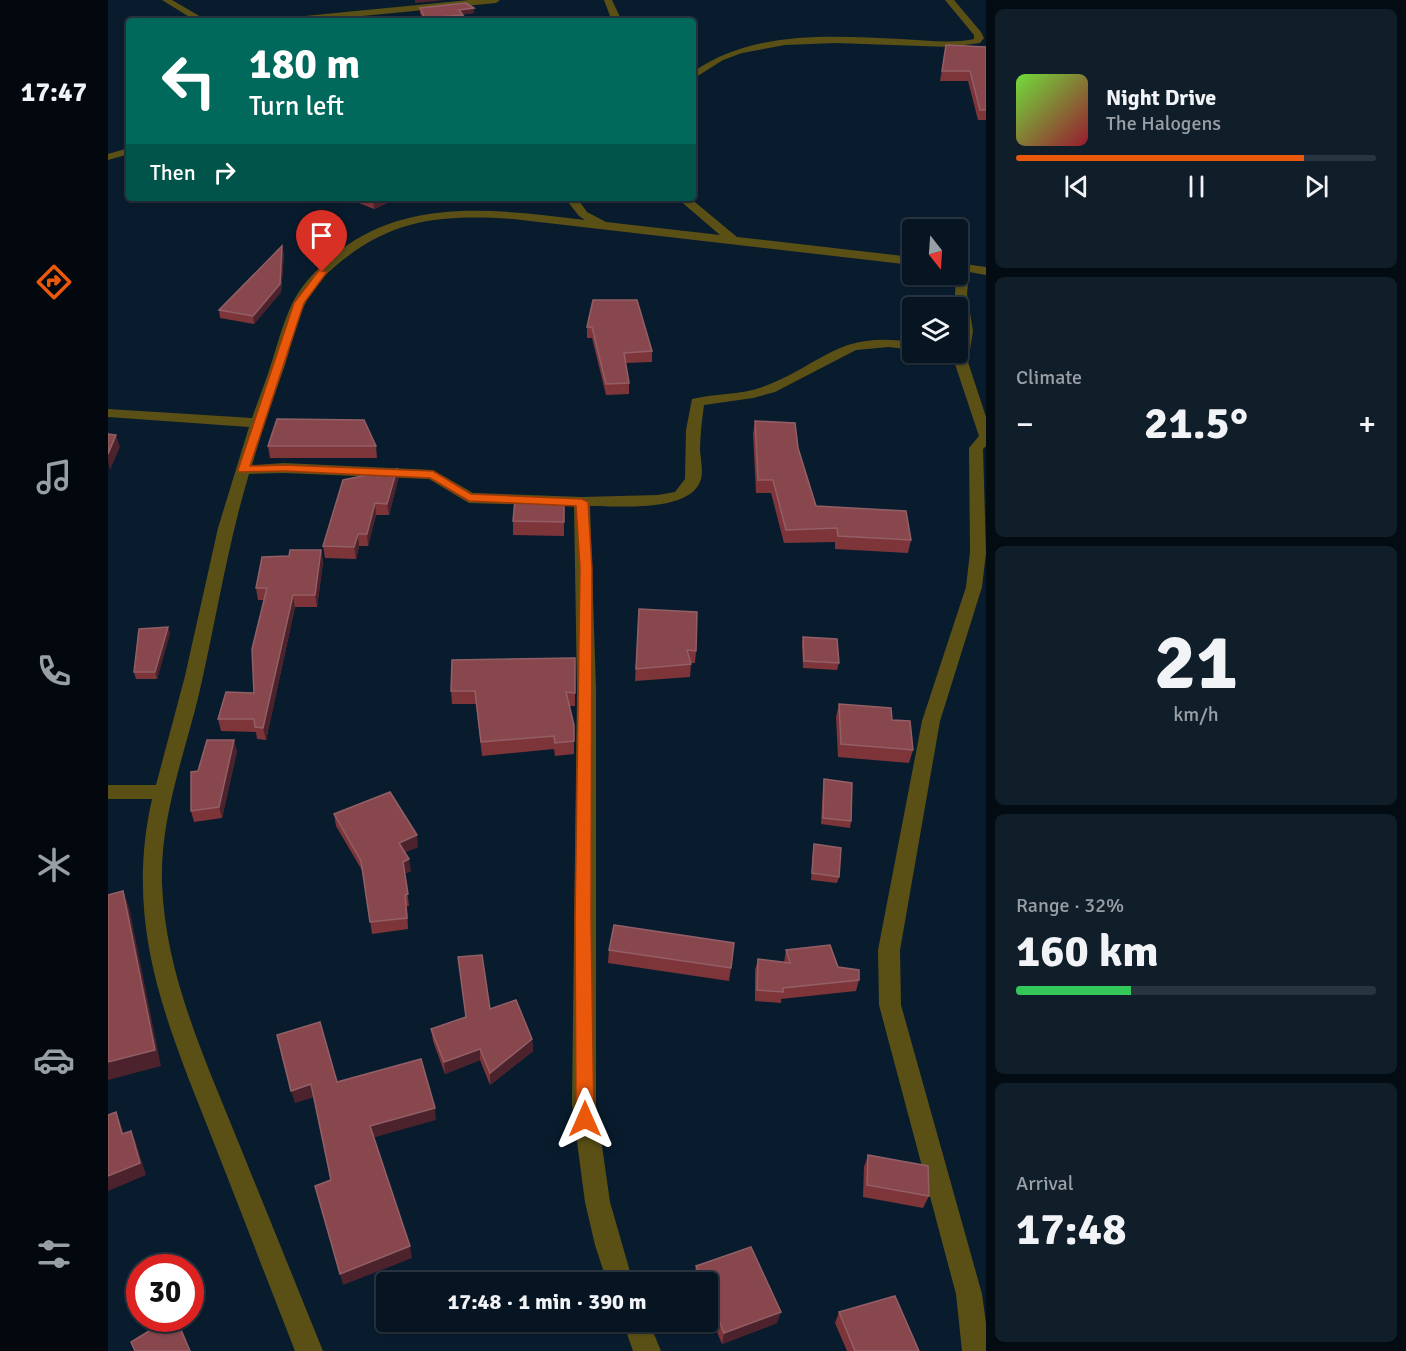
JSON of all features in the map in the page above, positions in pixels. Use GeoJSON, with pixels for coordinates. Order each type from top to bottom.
{"type":"FeatureCollection","features":[{"type":"Feature","properties":{"kind":"street"},"geometry":{"type":"LineString","coordinates":[[166,0],[197,18]]}},
{"type":"Feature","properties":{"kind":"street"},"geometry":{"type":"LineString","coordinates":[[313,18],[496,0]]}},
{"type":"Feature","properties":{"kind":"street"},"geometry":{"type":"LineString","coordinates":[[608,0],[616,18]]}},
{"type":"Feature","properties":{"kind":"street"},"geometry":{"type":"LineString","coordinates":[[696,74],[720,58],[740,51],[774,45],[846,40],[953,44],[977,41],[978,34],[949,0]]}},
{"type":"Feature","properties":{"kind":"street"},"geometry":{"type":"LineString","coordinates":[[382,11],[388,18]]}},
{"type":"Feature","properties":{"kind":"street"},"geometry":{"type":"LineString","coordinates":[[108,157],[126,152]]}},
{"type":"Feature","properties":{"kind":"street"},"geometry":{"type":"LineString","coordinates":[[574,201],[583,214],[605,226]]}},
{"type":"Feature","properties":{"kind":"street"},"geometry":{"type":"LineString","coordinates":[[687,201],[733,240]]}},
{"type":"Feature","properties":{"kind":"street"},"geometry":{"type":"LineString","coordinates":[[309,1351],[176,1016],[161,959],[151,870],[156,820],[189,696],[225,529],[299,303],[310,285],[338,258],[385,227],[427,214],[458,211],[902,260]]}},
{"type":"Feature","properties":{"kind":"street"},"geometry":{"type":"LineString","coordinates":[[968,268],[986,271]]}},
{"type":"Feature","properties":{"kind":"street"},"geometry":{"type":"LineString","coordinates":[[243,470],[284,468],[433,475],[469,498],[582,502],[658,500],[680,495],[686,491],[693,479],[693,430],[697,402],[769,390],[830,355],[861,343],[902,345]]}},
{"type":"Feature","properties":{"kind":"street"},"geometry":{"type":"LineString","coordinates":[[960,363],[972,388],[975,411],[986,436],[976,448],[978,552],[974,588],[931,721],[889,950],[890,1005],[969,1294],[976,1351]]}},
{"type":"Feature","properties":{"kind":"street"},"geometry":{"type":"LineString","coordinates":[[108,413],[258,423]]}},
{"type":"Feature","properties":{"kind":"street"},"geometry":{"type":"LineString","coordinates":[[582,502],[586,568],[583,919],[585,1119],[597,1195],[616,1272]]}},
{"type":"Feature","properties":{"kind":"street"},"geometry":{"type":"LineString","coordinates":[[108,792],[163,792]]}},
{"type":"Feature","properties":{"kind":"street"},"geometry":{"type":"LineString","coordinates":[[640,1332],[647,1351]]}},
{"type":"Feature","properties":{"kind":"building"},"geometry":{"type":"Polygon","coordinates":[[[466,3],[474,8],[459,10],[463,15],[425,18],[420,8],[466,3]]]}},
{"type":"Feature","properties":{"kind":"building"},"geometry":{"type":"Polygon","coordinates":[[[946,45],[986,47],[986,110],[980,110],[970,71],[942,71],[946,45]]]}},
{"type":"Feature","properties":{"kind":"building"},"geometry":{"type":"Polygon","coordinates":[[[282,246],[280,284],[253,316],[219,310],[282,246]]]}},
{"type":"Feature","properties":{"kind":"building"},"geometry":{"type":"Polygon","coordinates":[[[593,300],[637,300],[652,351],[624,353],[629,383],[606,384],[592,327],[587,327],[593,300]]]}},
{"type":"Feature","properties":{"kind":"building"},"geometry":{"type":"Polygon","coordinates":[[[277,419],[364,420],[376,446],[268,446],[277,419]]]}},
{"type":"Feature","properties":{"kind":"building"},"geometry":{"type":"Polygon","coordinates":[[[755,421],[795,423],[798,448],[816,506],[906,511],[911,540],[838,536],[837,528],[786,530],[773,480],[758,480],[755,421]]]}},
{"type":"Feature","properties":{"kind":"building"},"geometry":{"type":"Polygon","coordinates":[[[108,434],[116,435],[108,454],[108,434]]]}},
{"type":"Feature","properties":{"kind":"building"},"geometry":{"type":"Polygon","coordinates":[[[397,469],[387,504],[375,503],[367,534],[358,534],[354,547],[323,546],[343,480],[397,469]]]}},
{"type":"Feature","properties":{"kind":"building"},"geometry":{"type":"Polygon","coordinates":[[[515,500],[564,500],[564,522],[513,521],[515,500]]]}},
{"type":"Feature","properties":{"kind":"building"},"geometry":{"type":"Polygon","coordinates":[[[290,550],[321,550],[315,595],[293,595],[263,728],[255,727],[254,719],[218,719],[226,692],[254,693],[252,649],[267,588],[256,588],[262,557],[289,556],[290,550]]]}},
{"type":"Feature","properties":{"kind":"building"},"geometry":{"type":"Polygon","coordinates":[[[639,609],[697,612],[696,651],[687,650],[691,664],[636,669],[639,609]]]}},
{"type":"Feature","properties":{"kind":"building"},"geometry":{"type":"Polygon","coordinates":[[[168,627],[155,672],[134,672],[139,629],[168,627]]]}},
{"type":"Feature","properties":{"kind":"building"},"geometry":{"type":"Polygon","coordinates":[[[803,637],[837,639],[839,663],[804,661],[803,637]]]}},
{"type":"Feature","properties":{"kind":"building"},"geometry":{"type":"Polygon","coordinates":[[[575,658],[575,693],[566,692],[574,725],[574,741],[555,743],[554,736],[481,742],[475,691],[451,691],[452,660],[575,658]]]}},
{"type":"Feature","properties":{"kind":"building"},"geometry":{"type":"Polygon","coordinates":[[[839,704],[891,708],[892,720],[910,721],[913,750],[841,744],[839,704]]]}},
{"type":"Feature","properties":{"kind":"building"},"geometry":{"type":"Polygon","coordinates":[[[207,740],[234,740],[219,807],[191,811],[191,772],[198,771],[207,740]]]}},
{"type":"Feature","properties":{"kind":"building"},"geometry":{"type":"Polygon","coordinates":[[[824,779],[852,783],[851,821],[823,818],[824,779]]]}},
{"type":"Feature","properties":{"kind":"building"},"geometry":{"type":"Polygon","coordinates":[[[390,792],[417,835],[399,843],[409,859],[403,862],[408,894],[405,895],[407,918],[370,922],[361,861],[334,814],[390,792]]]}},
{"type":"Feature","properties":{"kind":"building"},"geometry":{"type":"Polygon","coordinates":[[[814,844],[841,848],[839,877],[812,873],[814,844]]]}},
{"type":"Feature","properties":{"kind":"building"},"geometry":{"type":"Polygon","coordinates":[[[123,891],[155,1050],[108,1062],[108,895],[123,891]]]}},
{"type":"Feature","properties":{"kind":"building"},"geometry":{"type":"Polygon","coordinates":[[[614,925],[734,943],[731,968],[609,950],[614,925]]]}},
{"type":"Feature","properties":{"kind":"building"},"geometry":{"type":"Polygon","coordinates":[[[830,945],[838,967],[859,970],[859,980],[783,988],[783,992],[757,990],[758,959],[790,963],[786,950],[830,945]]]}},
{"type":"Feature","properties":{"kind":"building"},"geometry":{"type":"Polygon","coordinates":[[[482,955],[490,1009],[516,1000],[532,1039],[490,1073],[480,1049],[444,1062],[431,1029],[466,1017],[458,957],[482,955]]]}},
{"type":"Feature","properties":{"kind":"building"},"geometry":{"type":"Polygon","coordinates":[[[320,1022],[337,1082],[421,1059],[435,1108],[370,1126],[410,1246],[340,1274],[315,1186],[331,1180],[311,1084],[291,1091],[277,1035],[320,1022]]]}},
{"type":"Feature","properties":{"kind":"building"},"geometry":{"type":"Polygon","coordinates":[[[116,1112],[122,1134],[131,1131],[140,1163],[108,1176],[108,1115],[116,1112]]]}},
{"type":"Feature","properties":{"kind":"building"},"geometry":{"type":"Polygon","coordinates":[[[868,1155],[928,1166],[929,1196],[867,1185],[868,1155]]]}},
{"type":"Feature","properties":{"kind":"building"},"geometry":{"type":"Polygon","coordinates":[[[751,1247],[781,1312],[724,1333],[718,1318],[718,1272],[699,1272],[696,1266],[751,1247]]]}},
{"type":"Feature","properties":{"kind":"building"},"geometry":{"type":"Polygon","coordinates":[[[895,1296],[919,1351],[855,1351],[839,1312],[895,1296]]]}},
{"type":"Feature","properties":{"kind":"building"},"geometry":{"type":"Polygon","coordinates":[[[147,1332],[182,1332],[190,1351],[135,1351],[131,1342],[147,1332]]]}},
{"type":"Feature","properties":{"kind":"route"},"geometry":{"type":"LineString","coordinates":[[322,272],[310,285],[299,303],[243,470],[284,468],[433,475],[469,498],[582,502],[586,568],[586,844],[583,919],[585,1119]]}}]}
